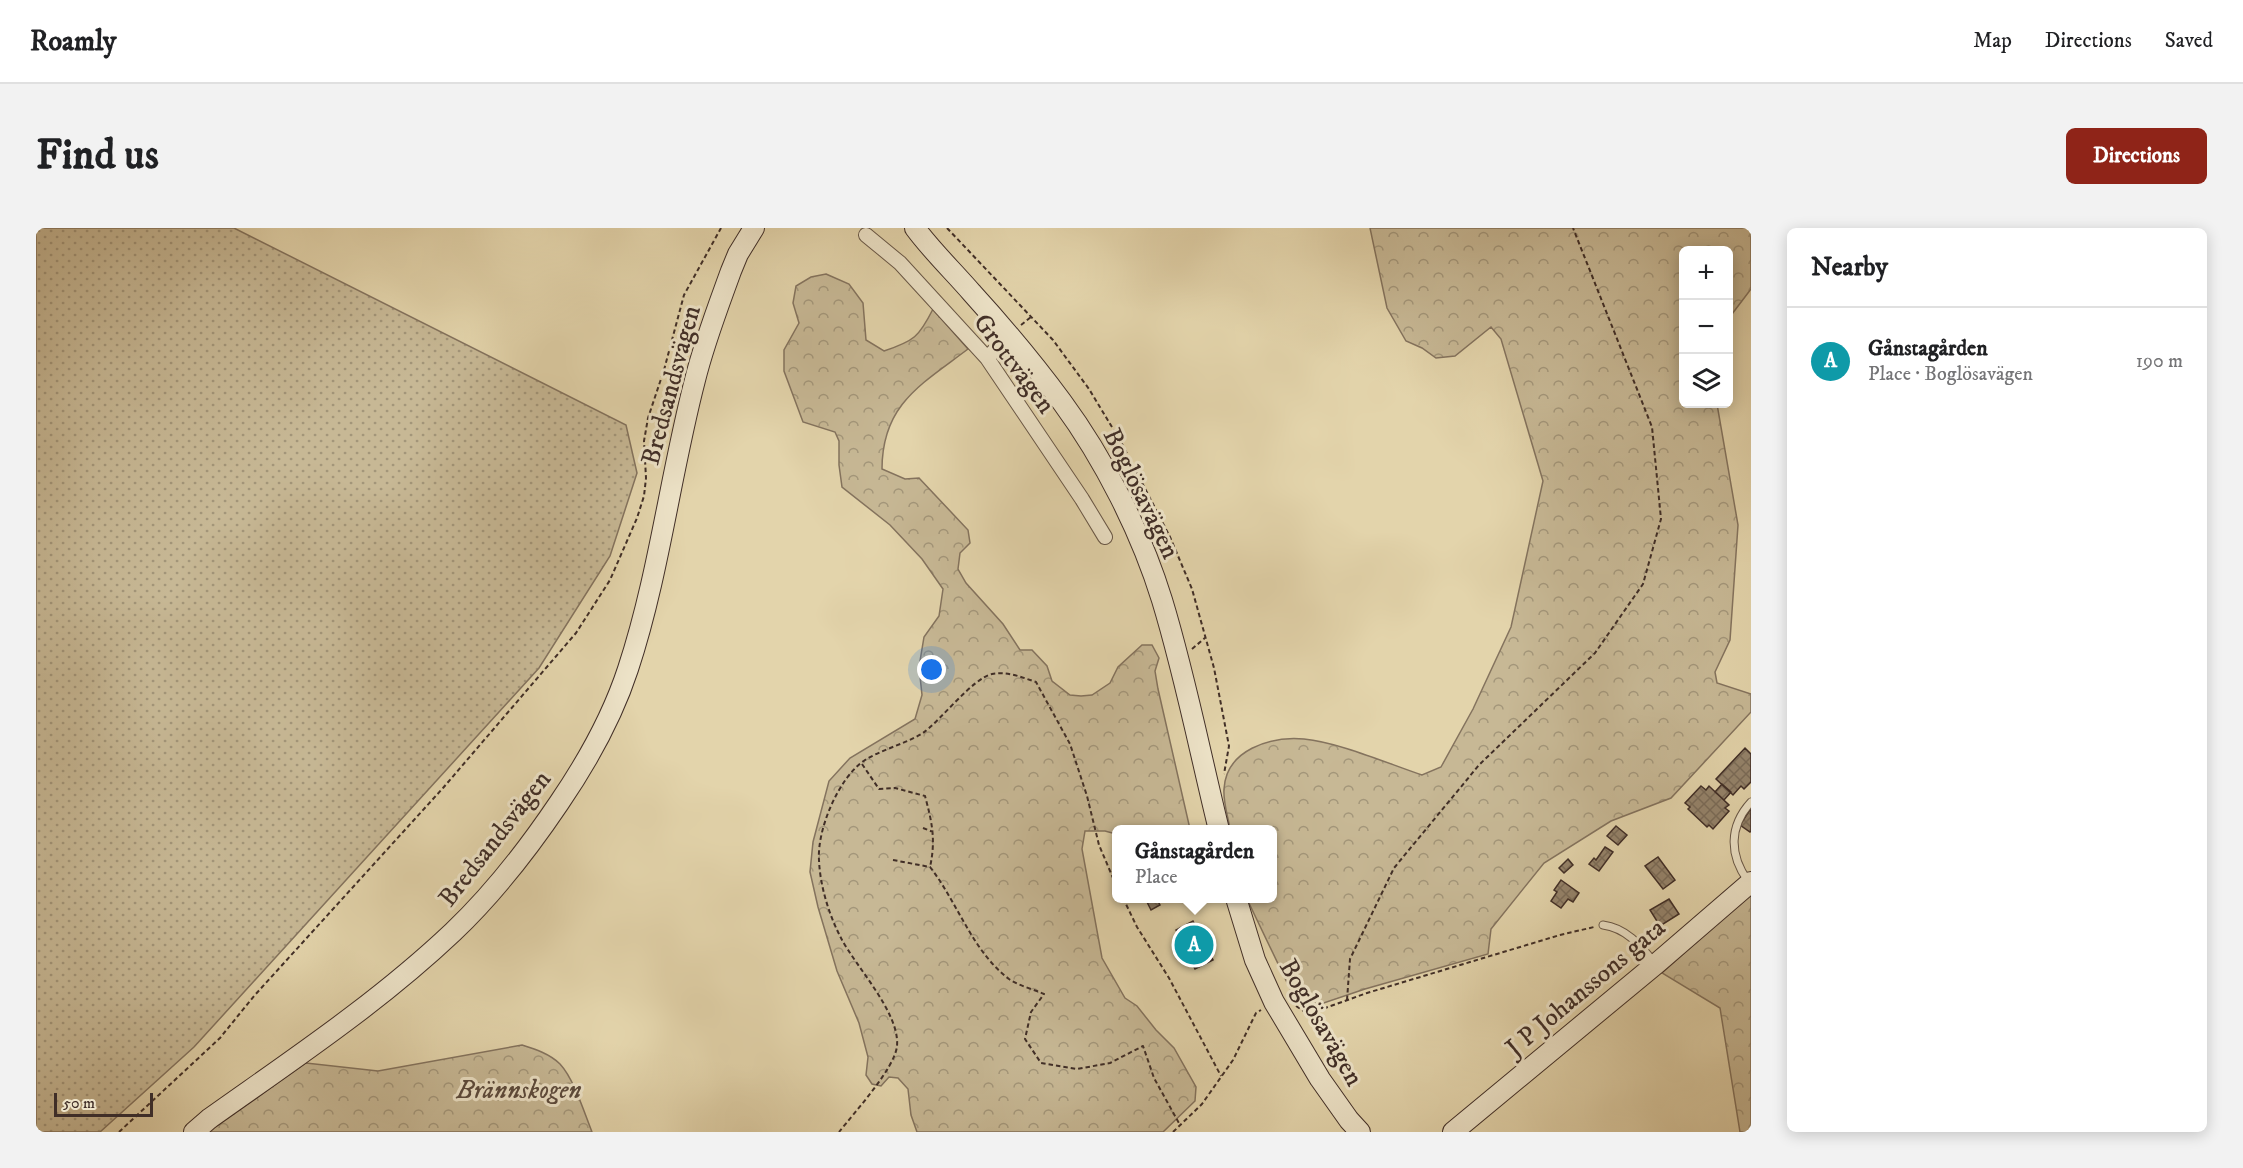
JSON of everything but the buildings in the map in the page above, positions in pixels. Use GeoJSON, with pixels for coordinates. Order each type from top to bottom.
{"type":"FeatureCollection","features":[{"type":"Feature","properties":{"kind":"street","name":"Bredsandsvägen"},"geometry":{"type":"LineString","coordinates":[[194,1132],[353,1015],[407,973],[455,930],[537,836],[576,778],[606,725],[627,671],[653,577],[695,379],[731,271],[738,254],[754,228]]}},
{"type":"Feature","properties":{"kind":"street","name":"Boglösavägen"},"geometry":{"type":"LineString","coordinates":[[915,229],[1010,335],[1063,403],[1114,486],[1141,544],[1161,598],[1179,660],[1218,825]]}},
{"type":"Feature","properties":{"kind":"street","name":"Grottvägen"},"geometry":{"type":"LineString","coordinates":[[867,235],[900,263],[987,358],[1105,537]]}},
{"type":"Feature","properties":{"kind":"street"},"geometry":{"type":"LineString","coordinates":[[987,358],[1010,335]]}},
{"type":"Feature","properties":{"kind":"street","name":"J P Johanssons gata"},"geometry":{"type":"LineString","coordinates":[[1454,1132],[1750,883]]}},
{"type":"Feature","properties":{"kind":"street","name":"Boglösavägen"},"geometry":{"type":"LineString","coordinates":[[1238,903],[1255,960],[1274,1002],[1320,1079],[1360,1132]]}},
{"type":"Feature","properties":{"kind":"lane"},"geometry":{"type":"LineString","coordinates":[[1750,883],[1738,866],[1735,857],[1734,835],[1739,816],[1751,802]]}},
{"type":"Feature","properties":{"kind":"lane"},"geometry":{"type":"LineString","coordinates":[[1603,925],[1614,926],[1624,931],[1656,964]]}},
{"type":"Feature","properties":{"kind":"path"},"geometry":{"type":"LineString","coordinates":[[119,1132],[220,1038],[254,996],[443,789],[576,633],[594,608],[625,549],[644,496],[646,477],[644,441],[648,418],[664,370],[684,295],[721,228]]}},
{"type":"Feature","properties":{"kind":"path"},"geometry":{"type":"LineString","coordinates":[[1347,1000],[1350,959],[1394,868],[1479,765],[1595,653],[1642,584],[1660,519],[1652,427],[1573,228]]}},
{"type":"Feature","properties":{"kind":"path"},"geometry":{"type":"LineString","coordinates":[[1206,637],[1229,746],[1222,780]]}},
{"type":"Feature","properties":{"kind":"path"},"geometry":{"type":"LineString","coordinates":[[839,1132],[885,1073],[897,1047],[894,1024],[841,939],[827,903],[818,859],[824,821],[842,785],[862,763],[923,732],[971,688],[990,674],[1013,674],[1036,682],[1070,744],[1100,845],[1112,875]]}},
{"type":"Feature","properties":{"kind":"path"},"geometry":{"type":"LineString","coordinates":[[862,763],[879,789],[895,789],[925,796],[933,832],[934,847],[930,867]]}},
{"type":"Feature","properties":{"kind":"path"},"geometry":{"type":"LineString","coordinates":[[923,828],[933,832]]}},
{"type":"Feature","properties":{"kind":"path"},"geometry":{"type":"LineString","coordinates":[[893,860],[930,867],[987,959],[1011,980],[1044,994],[1031,1012],[1025,1039],[1041,1063],[1077,1069],[1110,1063],[1143,1046],[1154,1078],[1180,1125]]}},
{"type":"Feature","properties":{"kind":"path"},"geometry":{"type":"LineString","coordinates":[[1125,903],[1137,927],[1169,978],[1221,1076]]}},
{"type":"Feature","properties":{"kind":"path"},"geometry":{"type":"LineString","coordinates":[[1296,1006],[1305,1012],[1314,1012],[1560,935],[1603,925]]}},
{"type":"Feature","properties":{"kind":"path"},"geometry":{"type":"LineString","coordinates":[[1173,1132],[1202,1104],[1233,1060],[1256,1013],[1274,1002]]}},
{"type":"Feature","properties":{"kind":"green space"},"geometry":{"type":"Polygon","coordinates":[[[36,228],[234,228],[626,425],[637,473],[610,556],[539,668],[194,1047],[100,1132],[36,1132],[36,228]]]}},
{"type":"Feature","properties":{"kind":"green space"},"geometry":{"type":"Polygon","coordinates":[[[1370,228],[1751,228],[1751,289],[1733,313],[1733,246],[1679,246],[1679,408],[1718,408],[1738,525],[1730,640],[1715,672],[1717,683],[1751,694],[1751,712],[1671,798],[1611,821],[1544,863],[1491,929],[1488,954],[1365,989],[1306,1009],[1298,1004],[1293,995],[1249,903],[1277,903],[1277,825],[1229,825],[1224,794],[1227,776],[1241,755],[1252,748],[1277,740],[1291,739],[1332,744],[1422,775],[1441,767],[1473,709],[1511,627],[1543,481],[1501,339],[1491,327],[1455,356],[1436,358],[1406,341],[1387,308],[1370,228]]]}},
{"type":"Feature","properties":{"kind":"green space"},"geometry":{"type":"Polygon","coordinates":[[[826,274],[849,284],[863,303],[866,340],[884,351],[915,337],[933,309],[968,349],[921,385],[897,412],[889,428],[884,447],[882,469],[905,479],[919,478],[968,530],[970,543],[960,553],[958,569],[966,583],[1003,624],[1020,650],[1032,650],[1047,666],[1052,681],[1070,695],[1081,696],[1092,695],[1110,683],[1118,667],[1142,645],[1152,645],[1159,658],[1155,671],[1158,689],[1189,825],[1112,825],[1112,833],[1085,831],[1082,849],[1102,958],[1125,998],[1137,1006],[1174,1048],[1196,1087],[1195,1101],[1163,1132],[917,1132],[911,1115],[908,1089],[898,1078],[889,1077],[881,1086],[872,1084],[866,1075],[868,1057],[859,1023],[837,971],[810,872],[813,842],[829,781],[850,758],[915,719],[922,695],[919,667],[924,637],[939,616],[943,589],[922,559],[890,525],[842,487],[839,441],[835,432],[803,422],[784,371],[784,350],[799,323],[793,303],[796,286],[811,277],[826,274]]]}},
{"type":"Feature","properties":{"kind":"green space"},"geometry":{"type":"Polygon","coordinates":[[[1751,893],[1751,1132],[1740,1132],[1720,1008],[1662,973],[1751,893]]]}},
{"type":"Feature","properties":{"kind":"green space","name":"Brännskogen"},"geometry":{"type":"Polygon","coordinates":[[[522,1045],[556,1060],[565,1070],[592,1132],[207,1132],[306,1063],[378,1071],[522,1045]]]}},
{"type":"Feature","properties":{"kind":"place","name":"Gånstagården"},"geometry":{"type":"Point","coordinates":[1194,945]}}]}
